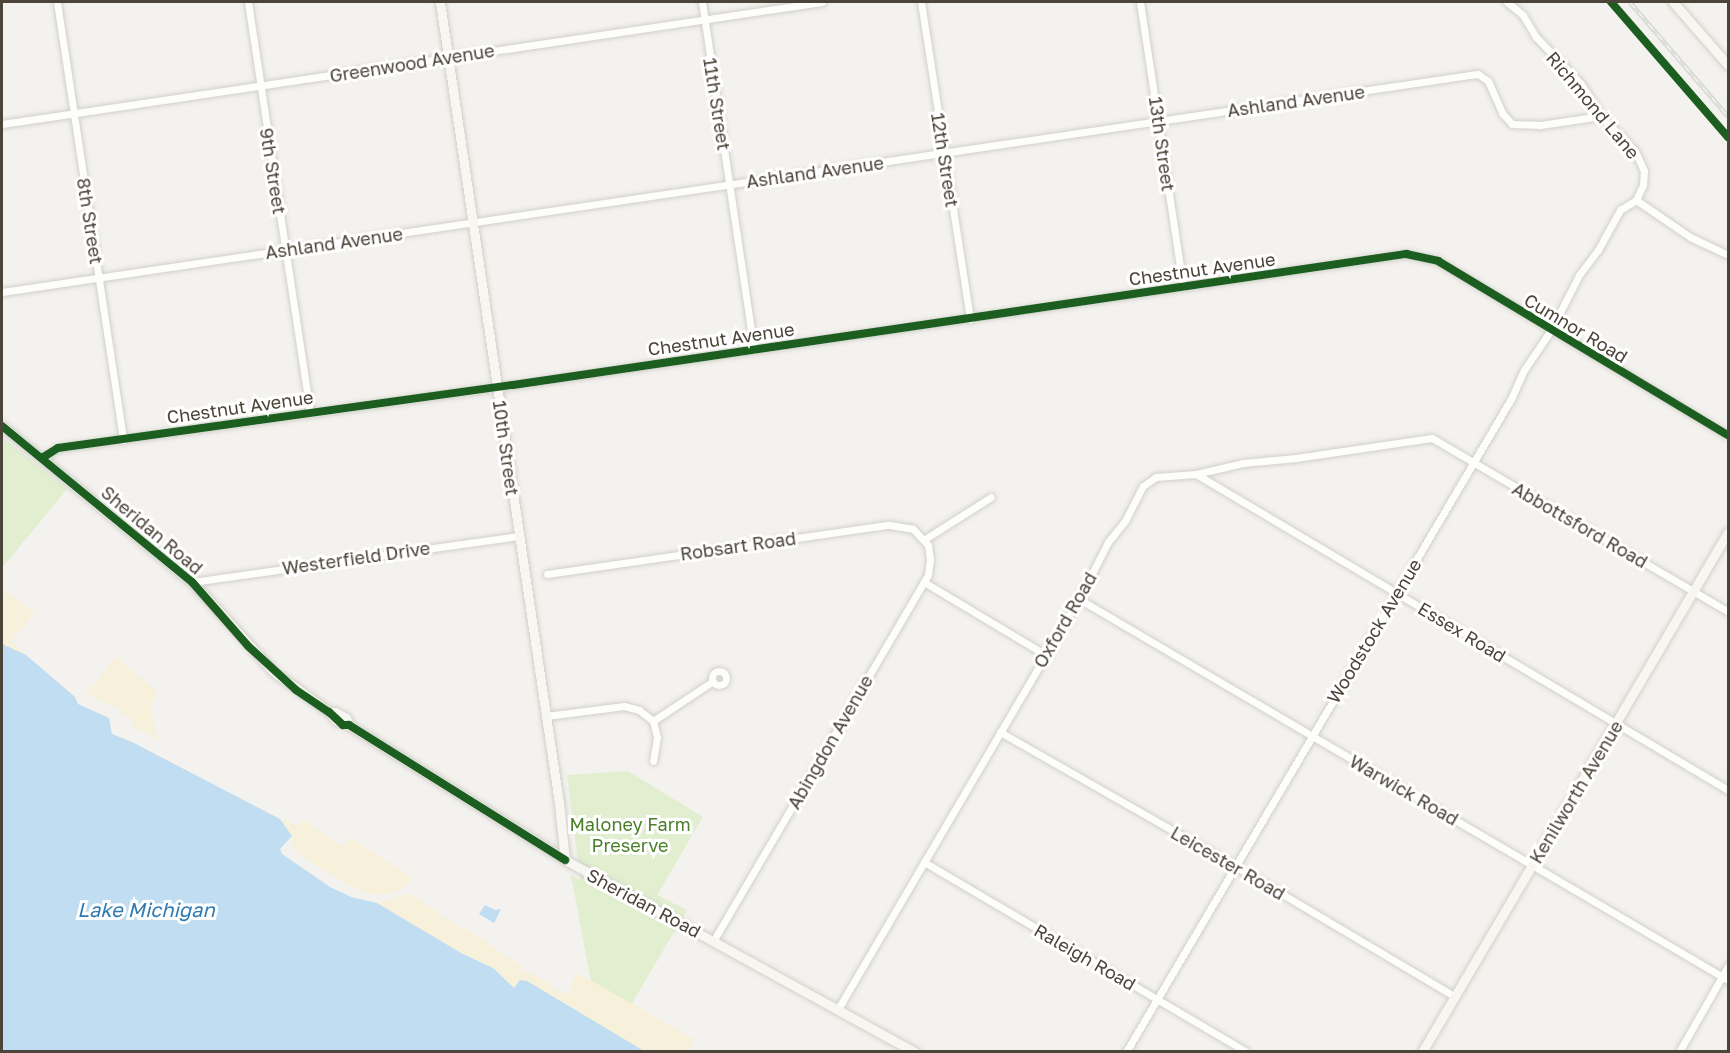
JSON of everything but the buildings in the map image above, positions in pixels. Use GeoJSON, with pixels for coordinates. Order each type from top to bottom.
{"type":"FeatureCollection","features":[{"type":"Feature","properties":{"kind":"street","name":"8th Street"},"geometry":{"type":"LineString","coordinates":[[57,2],[123,440]]}},
{"type":"Feature","properties":{"kind":"street","name":"9th Street"},"geometry":{"type":"LineString","coordinates":[[248,2],[310,412]]}},
{"type":"Feature","properties":{"kind":"street","name":"10th Street"},"geometry":{"type":"LineString","coordinates":[[440,2],[546,716],[565,860]]}},
{"type":"Feature","properties":{"kind":"street","name":"11th Street"},"geometry":{"type":"LineString","coordinates":[[702,2],[754,350]]}},
{"type":"Feature","properties":{"kind":"street","name":"Greenwood Avenue"},"geometry":{"type":"LineString","coordinates":[[2,124],[822,2]]}},
{"type":"Feature","properties":{"kind":"street","name":"12th Street"},"geometry":{"type":"LineString","coordinates":[[921,2],[970,318]]}},
{"type":"Feature","properties":{"kind":"street","name":"13th Street"},"geometry":{"type":"LineString","coordinates":[[1140,2],[1183,287]]}},
{"type":"Feature","properties":{"kind":"street","name":"Richmond Lane"},"geometry":{"type":"LineString","coordinates":[[1507,2],[1523,15],[1536,37],[1580,83],[1600,116],[1635,151],[1642,164],[1643,185],[1636,200]]}},
{"type":"Feature","properties":{"kind":"street"},"geometry":{"type":"LineString","coordinates":[[1673,2],[1728,65]]}},
{"type":"Feature","properties":{"kind":"street","name":"Ashland Avenue"},"geometry":{"type":"LineString","coordinates":[[2,292],[1478,74],[1488,81],[1503,114],[1512,124],[1540,125],[1600,116]]}},
{"type":"Feature","properties":{"kind":"street"},"geometry":{"type":"LineString","coordinates":[[1636,200],[1690,237],[1728,255]]}},
{"type":"Feature","properties":{"kind":"street","name":"Woodstock Avenue"},"geometry":{"type":"LineString","coordinates":[[1126,1052],[1511,399],[1524,370],[1551,330],[1579,275],[1598,250],[1620,210],[1636,200]]}},
{"type":"Feature","properties":{"kind":"street","name":"Chestnut Avenue"},"geometry":{"type":"LineString","coordinates":[[42,458],[58,448],[497,387],[1406,254]]}},
{"type":"Feature","properties":{"kind":"street","name":"Cumnor Road"},"geometry":{"type":"LineString","coordinates":[[1406,254],[1438,261],[1728,435]]}},
{"type":"Feature","properties":{"kind":"street","name":"Sheridan Road"},"geometry":{"type":"LineString","coordinates":[[2,426],[192,582],[274,672],[329,712],[335,712],[346,718],[349,725],[565,860],[915,1052]]}},
{"type":"Feature","properties":{"kind":"street","name":"Abbottsford Road"},"geometry":{"type":"LineString","coordinates":[[1432,438],[1728,612]]}},
{"type":"Feature","properties":{"kind":"street","name":"Oxford Road"},"geometry":{"type":"LineString","coordinates":[[838,1009],[1079,599],[1108,542],[1125,520],[1143,486],[1151,479],[1165,474],[1196,474],[1243,463],[1296,458],[1432,438]]}},
{"type":"Feature","properties":{"kind":"street","name":"Essex Road"},"geometry":{"type":"LineString","coordinates":[[1196,474],[1728,790]]}},
{"type":"Feature","properties":{"kind":"street"},"geometry":{"type":"LineString","coordinates":[[925,539],[991,496]]}},
{"type":"Feature","properties":{"kind":"street","name":"Robsart Road"},"geometry":{"type":"LineString","coordinates":[[547,574],[889,525],[907,526],[925,539]]}},
{"type":"Feature","properties":{"kind":"street","name":"Kenilworth Avenue"},"geometry":{"type":"LineString","coordinates":[[1422,1052],[1728,532]]}},
{"type":"Feature","properties":{"kind":"street","name":"Westerfield Drive"},"geometry":{"type":"LineString","coordinates":[[192,582],[519,536]]}},
{"type":"Feature","properties":{"kind":"street","name":"Abingdon Avenue"},"geometry":{"type":"LineString","coordinates":[[714,940],[924,582],[930,560],[925,539]]}},
{"type":"Feature","properties":{"kind":"street"},"geometry":{"type":"LineString","coordinates":[[924,582],[1046,655]]}},
{"type":"Feature","properties":{"kind":"street","name":"Warwick Road"},"geometry":{"type":"LineString","coordinates":[[1079,599],[1725,979]]}},
{"type":"Feature","properties":{"kind":"street"},"geometry":{"type":"LineString","coordinates":[[653,721],[713,681]]}},
{"type":"Feature","properties":{"kind":"street"},"geometry":{"type":"LineString","coordinates":[[546,716],[624,706],[639,710],[653,721],[657,737],[653,761]]}},
{"type":"Feature","properties":{"kind":"street","name":"Leicester Road"},"geometry":{"type":"LineString","coordinates":[[1000,732],[1235,866],[1454,996]]}},
{"type":"Feature","properties":{"kind":"street","name":"Raleigh Road"},"geometry":{"type":"LineString","coordinates":[[924,862],[1246,1052]]}},
{"type":"Feature","properties":{"kind":"street"},"geometry":{"type":"LineString","coordinates":[[1679,1052],[1725,979],[1728,966]]}},
{"type":"Feature","properties":{"kind":"green space"},"geometry":{"type":"Polygon","coordinates":[[[2,437],[67,489],[2,568],[2,437]]]}},
{"type":"Feature","properties":{"kind":"green space","name":"Maloney Farm Preserve"},"geometry":{"type":"Polygon","coordinates":[[[628,771],[703,817],[657,895],[687,910],[631,1005],[591,982],[571,875],[580,880],[567,775],[628,771]]]}},
{"type":"Feature","properties":{"kind":"sand"},"geometry":{"type":"Polygon","coordinates":[[[2,588],[35,613],[11,641],[26,655],[2,644],[2,588]]]}},
{"type":"Feature","properties":{"kind":"sand"},"geometry":{"type":"Polygon","coordinates":[[[116,657],[158,693],[152,702],[151,712],[158,740],[133,726],[131,718],[123,716],[121,710],[86,694],[116,657]]]}},
{"type":"Feature","properties":{"kind":"sand"},"geometry":{"type":"Polygon","coordinates":[[[280,819],[297,825],[303,820],[343,846],[350,837],[413,878],[402,889],[387,894],[376,895],[349,886],[299,854],[292,845],[294,835],[292,836],[280,819]]]}},
{"type":"Feature","properties":{"kind":"sand"},"geometry":{"type":"Polygon","coordinates":[[[406,894],[413,895],[445,918],[483,939],[519,964],[524,972],[535,974],[560,992],[570,994],[571,985],[578,973],[694,1039],[688,1051],[644,1051],[527,981],[514,989],[493,968],[461,953],[377,903],[406,894]]]}},
{"type":"Feature","properties":{"kind":"water","name":"Lake Michigan"},"geometry":{"type":"Polygon","coordinates":[[[2,644],[26,655],[75,697],[78,704],[109,718],[112,734],[132,742],[280,819],[292,836],[280,849],[282,854],[330,887],[351,897],[377,903],[461,953],[493,968],[514,988],[520,980],[527,981],[644,1051],[2,1051],[2,644]]]}},
{"type":"Feature","properties":{"kind":"water"},"geometry":{"type":"Polygon","coordinates":[[[485,905],[495,910],[501,909],[494,923],[479,914],[485,905]]]}},
{"type":"Feature","properties":{"kind":"railway"},"geometry":{"type":"LineString","coordinates":[[1630,2],[1728,116]]}},
{"type":"Feature","properties":{"kind":"cycle path"},"geometry":{"type":"LineString","coordinates":[[1611,2],[1728,137]]}},
{"type":"Feature","properties":{"kind":"cycle path"},"geometry":{"type":"LineString","coordinates":[[42,458],[58,448],[513,385],[1406,254],[1438,261],[1728,435]]}},
{"type":"Feature","properties":{"kind":"cycle path"},"geometry":{"type":"LineString","coordinates":[[2,426],[192,582],[248,646],[296,690],[329,712],[343,725],[349,725],[565,860]]}}]}
